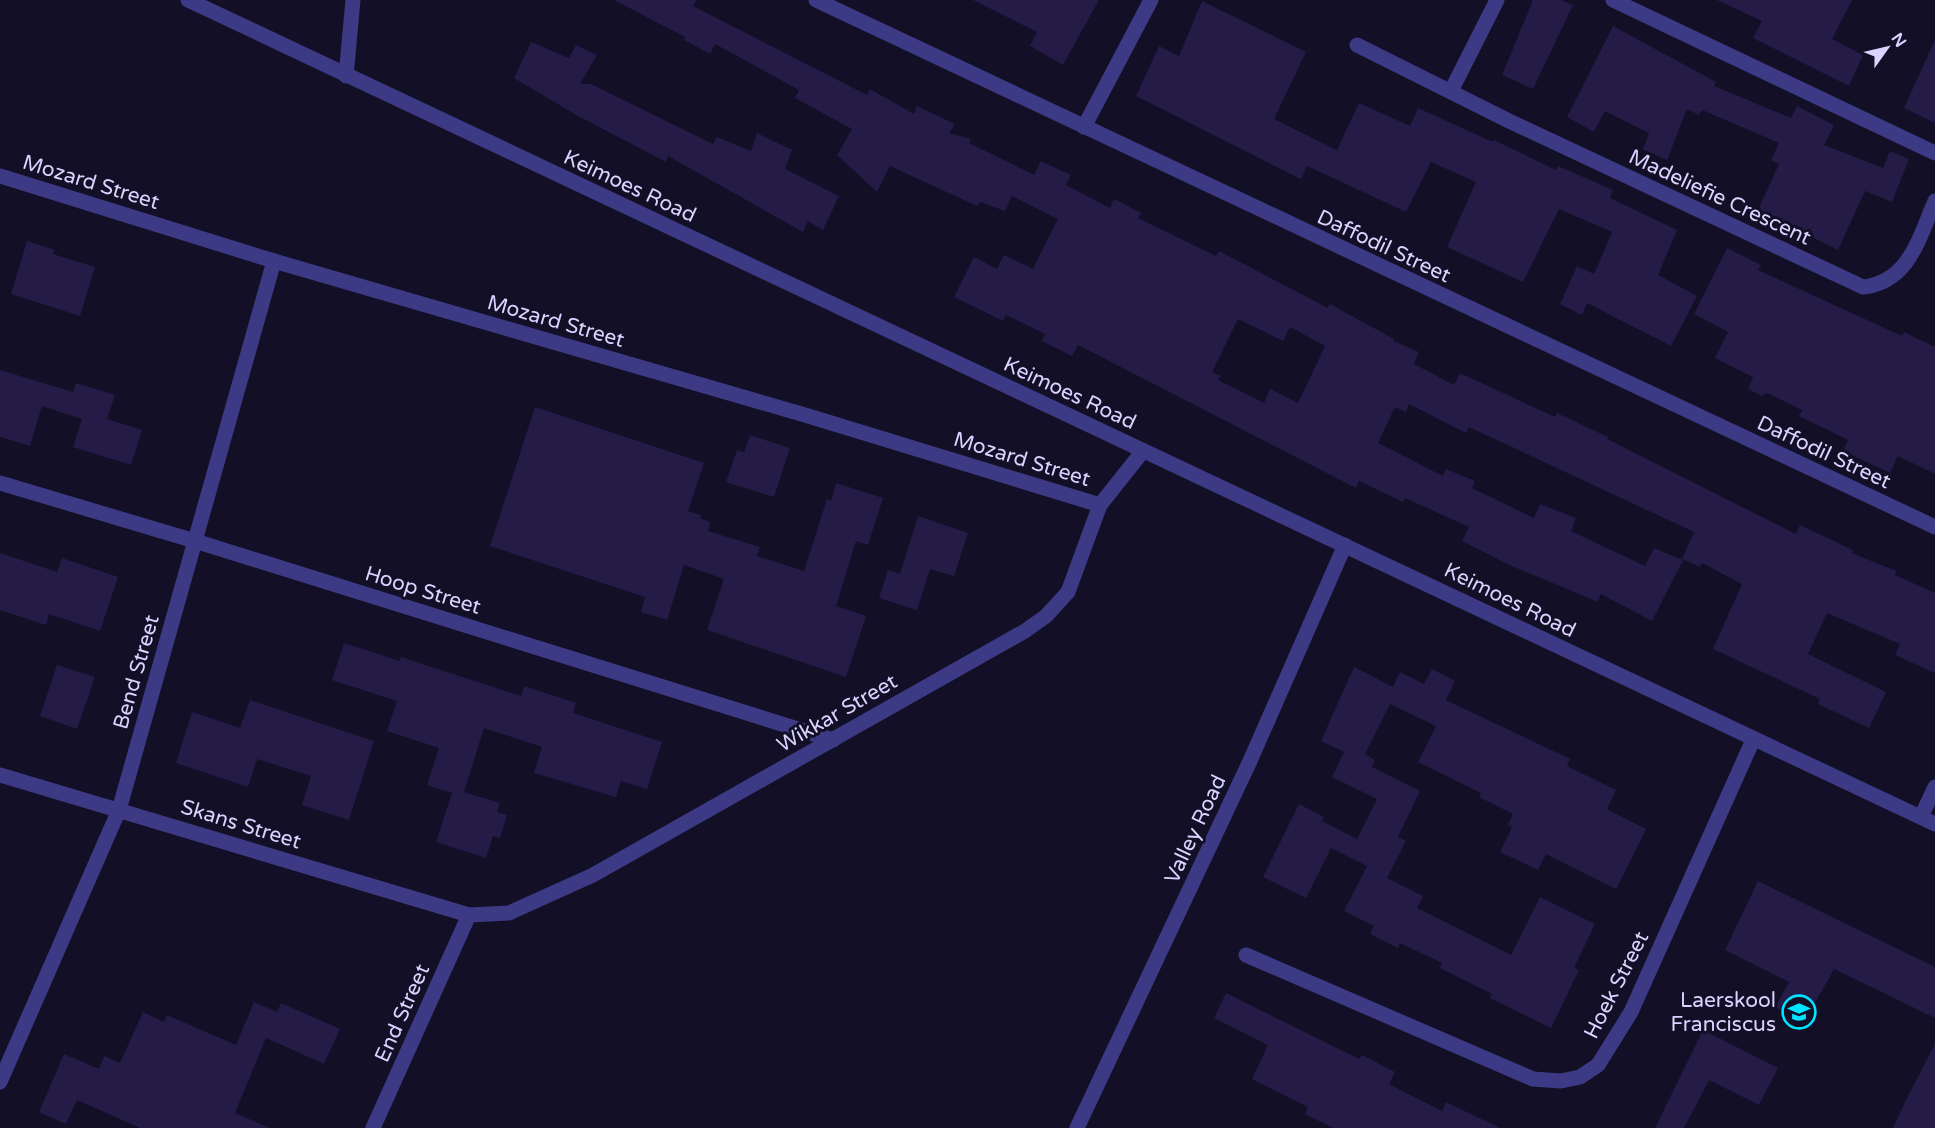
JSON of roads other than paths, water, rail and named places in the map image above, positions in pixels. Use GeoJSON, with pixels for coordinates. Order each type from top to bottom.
{"type":"FeatureCollection","features":[{"type":"Feature","properties":{"kind":"street","name":"Keimoes Road"},"geometry":{"type":"LineString","coordinates":[[188,0],[1928,821]]}},
{"type":"Feature","properties":{"kind":"street"},"geometry":{"type":"LineString","coordinates":[[346,76],[353,0]]}},
{"type":"Feature","properties":{"kind":"street","name":"Daffodil Street"},"geometry":{"type":"LineString","coordinates":[[816,0],[1935,527]]}},
{"type":"Feature","properties":{"kind":"street"},"geometry":{"type":"LineString","coordinates":[[1084,127],[1150,0]]}},
{"type":"Feature","properties":{"kind":"street"},"geometry":{"type":"LineString","coordinates":[[1451,91],[1497,0]]}},
{"type":"Feature","properties":{"kind":"street"},"geometry":{"type":"LineString","coordinates":[[1613,0],[1935,153]]}},
{"type":"Feature","properties":{"kind":"street","name":"Madeliefie Crescent"},"geometry":{"type":"LineString","coordinates":[[1357,45],[1519,126],[1863,287],[1880,285],[1893,278],[1911,256],[1935,201]]}},
{"type":"Feature","properties":{"kind":"street","name":"Mozard Street"},"geometry":{"type":"LineString","coordinates":[[0,176],[273,261],[805,415],[1100,505]]}},
{"type":"Feature","properties":{"kind":"street","name":"Bend Street"},"geometry":{"type":"LineString","coordinates":[[0,1082],[119,810],[273,261]]}},
{"type":"Feature","properties":{"kind":"street","name":"Wikkar Street"},"geometry":{"type":"LineString","coordinates":[[469,915],[509,913],[544,900],[593,875],[833,740],[1046,616],[1068,592],[1100,505],[1143,451]]}},
{"type":"Feature","properties":{"kind":"street","name":"Hoop Street"},"geometry":{"type":"LineString","coordinates":[[0,483],[195,541],[833,740]]}},
{"type":"Feature","properties":{"kind":"street","name":"Valley Road"},"geometry":{"type":"LineString","coordinates":[[1077,1128],[1250,761],[1345,545]]}},
{"type":"Feature","properties":{"kind":"street","name":"Hoek Street"},"geometry":{"type":"LineString","coordinates":[[1246,955],[1533,1079],[1561,1081],[1580,1077],[1598,1065],[1631,1012],[1753,740]]}},
{"type":"Feature","properties":{"kind":"street","name":"Skans Street"},"geometry":{"type":"LineString","coordinates":[[0,775],[469,915]]}},
{"type":"Feature","properties":{"kind":"street"},"geometry":{"type":"LineString","coordinates":[[1928,821],[1935,787]]}},
{"type":"Feature","properties":{"kind":"street","name":"End Street"},"geometry":{"type":"LineString","coordinates":[[373,1128],[469,915]]}},
{"type":"Feature","properties":{"kind":"place","name":"Laerskool Franciscus"},"geometry":{"type":"Point","coordinates":[1799,1012]}}]}
